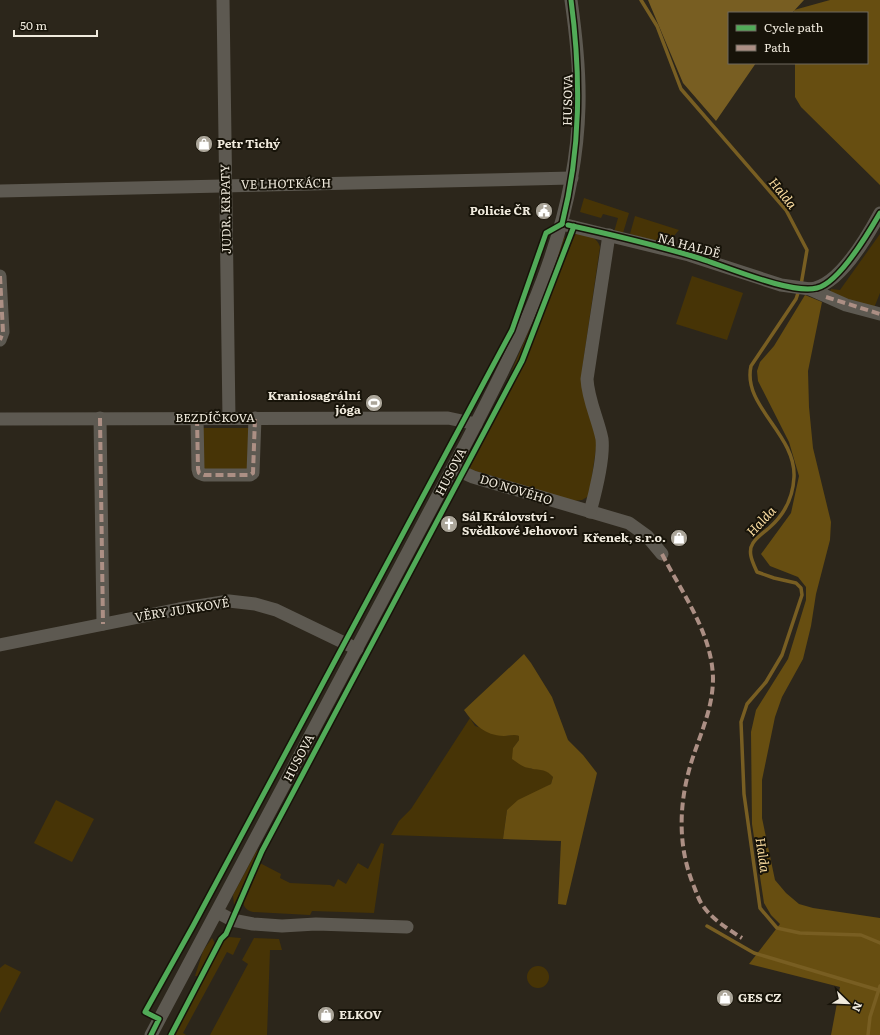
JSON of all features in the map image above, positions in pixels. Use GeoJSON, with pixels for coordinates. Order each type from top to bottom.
{"type":"FeatureCollection","features":[{"type":"Feature","properties":{"kind":"street","name":"JUDR. KRPATY"},"geometry":{"type":"LineString","coordinates":[[223,0],[229,418]]}},
{"type":"Feature","properties":{"kind":"street","name":"HUSOVA"},"geometry":{"type":"LineString","coordinates":[[151,1035],[453,468],[531,313],[562,224],[572,178],[579,106],[578,60],[571,0]]}},
{"type":"Feature","properties":{"kind":"street","name":"VE LHOTKÁCH"},"geometry":{"type":"LineString","coordinates":[[0,191],[572,178]]}},
{"type":"Feature","properties":{"kind":"street"},"geometry":{"type":"LineString","coordinates":[[810,289],[823,286],[836,275],[862,242],[880,213]]}},
{"type":"Feature","properties":{"kind":"street","name":"NA HALDĚ"},"geometry":{"type":"LineString","coordinates":[[562,224],[690,255],[787,287],[810,289],[846,305],[880,314]]}},
{"type":"Feature","properties":{"kind":"street"},"geometry":{"type":"LineString","coordinates":[[590,512],[602,446],[586,379],[609,235]]}},
{"type":"Feature","properties":{"kind":"street"},"geometry":{"type":"LineString","coordinates":[[0,276],[3,332],[0,340]]}},
{"type":"Feature","properties":{"kind":"street","name":"BEZDÍČKOVA"},"geometry":{"type":"LineString","coordinates":[[0,418],[448,418],[476,424]]}},
{"type":"Feature","properties":{"kind":"street"},"geometry":{"type":"LineString","coordinates":[[100,418],[103,624]]}},
{"type":"Feature","properties":{"kind":"street"},"geometry":{"type":"LineString","coordinates":[[197,418],[199,473],[250,475],[254,471],[254,418]]}},
{"type":"Feature","properties":{"kind":"street","name":"DO NOVÉHO"},"geometry":{"type":"LineString","coordinates":[[453,468],[473,476],[634,526],[646,536],[662,554]]}},
{"type":"Feature","properties":{"kind":"street","name":"VĚRY JUNKOVÉ"},"geometry":{"type":"LineString","coordinates":[[0,645],[218,602],[240,601],[276,610],[357,648]]}},
{"type":"Feature","properties":{"kind":"street"},"geometry":{"type":"LineString","coordinates":[[217,912],[232,920],[252,924],[282,926],[320,924],[407,927]]}},
{"type":"Feature","properties":{"kind":"shaded area"},"geometry":{"type":"Polygon","coordinates":[[[648,0],[804,0],[793,12],[728,12],[728,64],[755,64],[716,121],[683,83],[648,0]]]}},
{"type":"Feature","properties":{"kind":"shaded area"},"geometry":{"type":"Polygon","coordinates":[[[830,0],[880,0],[880,185],[801,107],[795,97],[795,64],[868,64],[868,12],[794,12],[794,10],[830,0]]]}},
{"type":"Feature","properties":{"kind":"shaded area"},"geometry":{"type":"Polygon","coordinates":[[[584,198],[629,213],[623,233],[614,232],[618,218],[603,214],[601,218],[580,212],[584,198]]]}},
{"type":"Feature","properties":{"kind":"shaded area"},"geometry":{"type":"Polygon","coordinates":[[[635,216],[679,230],[666,245],[630,234],[635,216]]]}},
{"type":"Feature","properties":{"kind":"shaded area"},"geometry":{"type":"Polygon","coordinates":[[[576,232],[594,238],[599,243],[600,247],[582,370],[597,442],[589,496],[582,500],[573,501],[469,469],[523,363],[576,232]]]}},
{"type":"Feature","properties":{"kind":"shaded area"},"geometry":{"type":"Polygon","coordinates":[[[569,233],[532,331],[514,371],[512,370],[538,310],[564,238],[569,233]]]}},
{"type":"Feature","properties":{"kind":"shaded area"},"geometry":{"type":"Polygon","coordinates":[[[880,234],[880,293],[874,308],[830,292],[831,289],[840,290],[880,234]]]}},
{"type":"Feature","properties":{"kind":"shaded area"},"geometry":{"type":"Polygon","coordinates":[[[692,276],[743,293],[727,340],[676,324],[692,276]]]}},
{"type":"Feature","properties":{"kind":"shaded area"},"geometry":{"type":"Polygon","coordinates":[[[805,295],[822,302],[808,371],[809,407],[813,448],[831,522],[830,540],[816,594],[811,626],[803,659],[782,697],[775,717],[762,780],[762,818],[775,880],[786,893],[799,904],[813,908],[880,918],[880,1035],[831,1035],[840,987],[749,964],[780,924],[771,915],[764,903],[752,824],[751,732],[756,710],[788,659],[806,600],[806,587],[798,577],[770,566],[761,554],[791,513],[799,476],[789,442],[758,381],[757,371],[760,362],[774,346],[805,295]]]}},
{"type":"Feature","properties":{"kind":"shaded area"},"geometry":{"type":"Polygon","coordinates":[[[201,428],[251,428],[248,470],[204,470],[201,428]]]}},
{"type":"Feature","properties":{"kind":"shaded area"},"geometry":{"type":"Polygon","coordinates":[[[524,654],[552,697],[568,740],[583,755],[597,773],[566,905],[558,904],[561,841],[503,839],[507,810],[518,800],[551,784],[553,777],[545,771],[524,767],[512,759],[513,748],[519,740],[519,736],[491,734],[476,725],[464,710],[524,654]]]}},
{"type":"Feature","properties":{"kind":"shaded area"},"geometry":{"type":"Polygon","coordinates":[[[470,718],[475,726],[508,736],[514,734],[519,736],[519,740],[513,748],[531,769],[538,769],[548,772],[553,777],[551,784],[507,810],[503,839],[391,835],[399,821],[411,809],[470,718]]]}},
{"type":"Feature","properties":{"kind":"shaded area"},"geometry":{"type":"Polygon","coordinates":[[[56,800],[94,819],[72,862],[34,843],[56,800]]]}},
{"type":"Feature","properties":{"kind":"shaded area"},"geometry":{"type":"Polygon","coordinates":[[[381,843],[384,844],[374,913],[312,911],[310,915],[253,912],[246,909],[243,904],[245,890],[258,862],[281,874],[280,878],[290,883],[330,885],[334,887],[338,879],[346,884],[358,863],[368,869],[381,843]]]}},
{"type":"Feature","properties":{"kind":"shaded area"},"geometry":{"type":"Polygon","coordinates":[[[257,850],[259,852],[234,905],[233,895],[257,850]]]}},
{"type":"Feature","properties":{"kind":"shaded area"},"geometry":{"type":"Polygon","coordinates":[[[229,937],[241,938],[233,955],[227,952],[183,1033],[186,1035],[172,1035],[222,942],[229,937]]]}},
{"type":"Feature","properties":{"kind":"shaded area"},"geometry":{"type":"Polygon","coordinates":[[[212,938],[215,943],[214,948],[198,976],[195,976],[203,951],[212,938]]]}},
{"type":"Feature","properties":{"kind":"shaded area"},"geometry":{"type":"Polygon","coordinates":[[[254,938],[279,939],[282,950],[270,950],[267,1035],[210,1035],[248,964],[242,960],[254,938]]]}},
{"type":"Feature","properties":{"kind":"shaded area"},"geometry":{"type":"Polygon","coordinates":[[[5,964],[21,972],[0,1013],[0,968],[5,964]]]}},
{"type":"Feature","properties":{"kind":"shaded area"},"geometry":{"type":"Polygon","coordinates":[[[538,966],[546,969],[549,977],[546,985],[538,988],[530,985],[527,977],[530,969],[538,966]]]}},
{"type":"Feature","properties":{"kind":"waterway","name":"Halda"},"geometry":{"type":"LineString","coordinates":[[641,0],[657,26],[681,89],[786,210],[807,250],[801,285]]}},
{"type":"Feature","properties":{"kind":"waterway","name":"Halda"},"geometry":{"type":"LineString","coordinates":[[799,290],[796,299],[751,366],[750,380],[754,394],[787,447],[792,462],[794,477],[792,492],[787,506],[779,518],[753,543],[751,546],[751,558],[757,572],[796,583],[801,588],[802,595],[782,655],[766,682],[747,704],[741,722],[744,794],[760,908],[777,928],[800,933],[861,935],[880,943]]}},
{"type":"Feature","properties":{"kind":"waterway"},"geometry":{"type":"LineString","coordinates":[[707,926],[754,953],[878,990]]}},
{"type":"Feature","properties":{"kind":"waterway"},"geometry":{"type":"LineString","coordinates":[[868,1035],[870,1017],[880,986]]}},
{"type":"Feature","properties":{"kind":"marked path"},"geometry":{"type":"LineString","coordinates":[[0,276],[3,332],[0,340]]}},
{"type":"Feature","properties":{"kind":"marked path"},"geometry":{"type":"LineString","coordinates":[[826,297],[880,314]]}},
{"type":"Feature","properties":{"kind":"marked path"},"geometry":{"type":"LineString","coordinates":[[100,418],[103,624]]}},
{"type":"Feature","properties":{"kind":"marked path"},"geometry":{"type":"LineString","coordinates":[[197,418],[198,469],[199,473],[204,475],[250,475],[253,473],[255,418]]}},
{"type":"Feature","properties":{"kind":"marked path"},"geometry":{"type":"LineString","coordinates":[[662,554],[702,629],[711,661],[713,678],[709,710],[692,760],[684,791],[682,807],[682,838],[684,854],[698,898],[703,906],[716,920],[742,938]]}},
{"type":"Feature","properties":{"kind":"cycle path"},"geometry":{"type":"LineString","coordinates":[[562,224],[573,168],[576,140],[578,84],[571,0]]}},
{"type":"Feature","properties":{"kind":"cycle path"},"geometry":{"type":"LineString","coordinates":[[568,225],[661,247],[705,260],[755,278],[790,287],[805,289],[817,288],[826,284],[835,277],[853,256],[880,213]]}},
{"type":"Feature","properties":{"kind":"cycle path"},"geometry":{"type":"LineString","coordinates":[[151,1035],[159,1019],[145,1012],[193,926],[512,330],[546,233],[562,224]]}},
{"type":"Feature","properties":{"kind":"cycle path"},"geometry":{"type":"LineString","coordinates":[[171,1035],[221,939],[226,934],[262,851],[522,361],[574,226]]}},
{"type":"Feature","properties":{"kind":"place","name":"Petr Tichý"},"geometry":{"type":"Point","coordinates":[204,144]}},
{"type":"Feature","properties":{"kind":"place","name":"Policie ČR"},"geometry":{"type":"Point","coordinates":[544,211]}},
{"type":"Feature","properties":{"kind":"place","name":"Kraniosagrální jóga"},"geometry":{"type":"Point","coordinates":[374,403]}},
{"type":"Feature","properties":{"kind":"place","name":"Sál Království - Svědkové Jehovovi"},"geometry":{"type":"Point","coordinates":[449,524]}},
{"type":"Feature","properties":{"kind":"place","name":"Křenek, s.r.o."},"geometry":{"type":"Point","coordinates":[679,538]}},
{"type":"Feature","properties":{"kind":"place","name":"GES CZ"},"geometry":{"type":"Point","coordinates":[725,998]}},
{"type":"Feature","properties":{"kind":"place","name":"ELKOV"},"geometry":{"type":"Point","coordinates":[326,1015]}}]}
